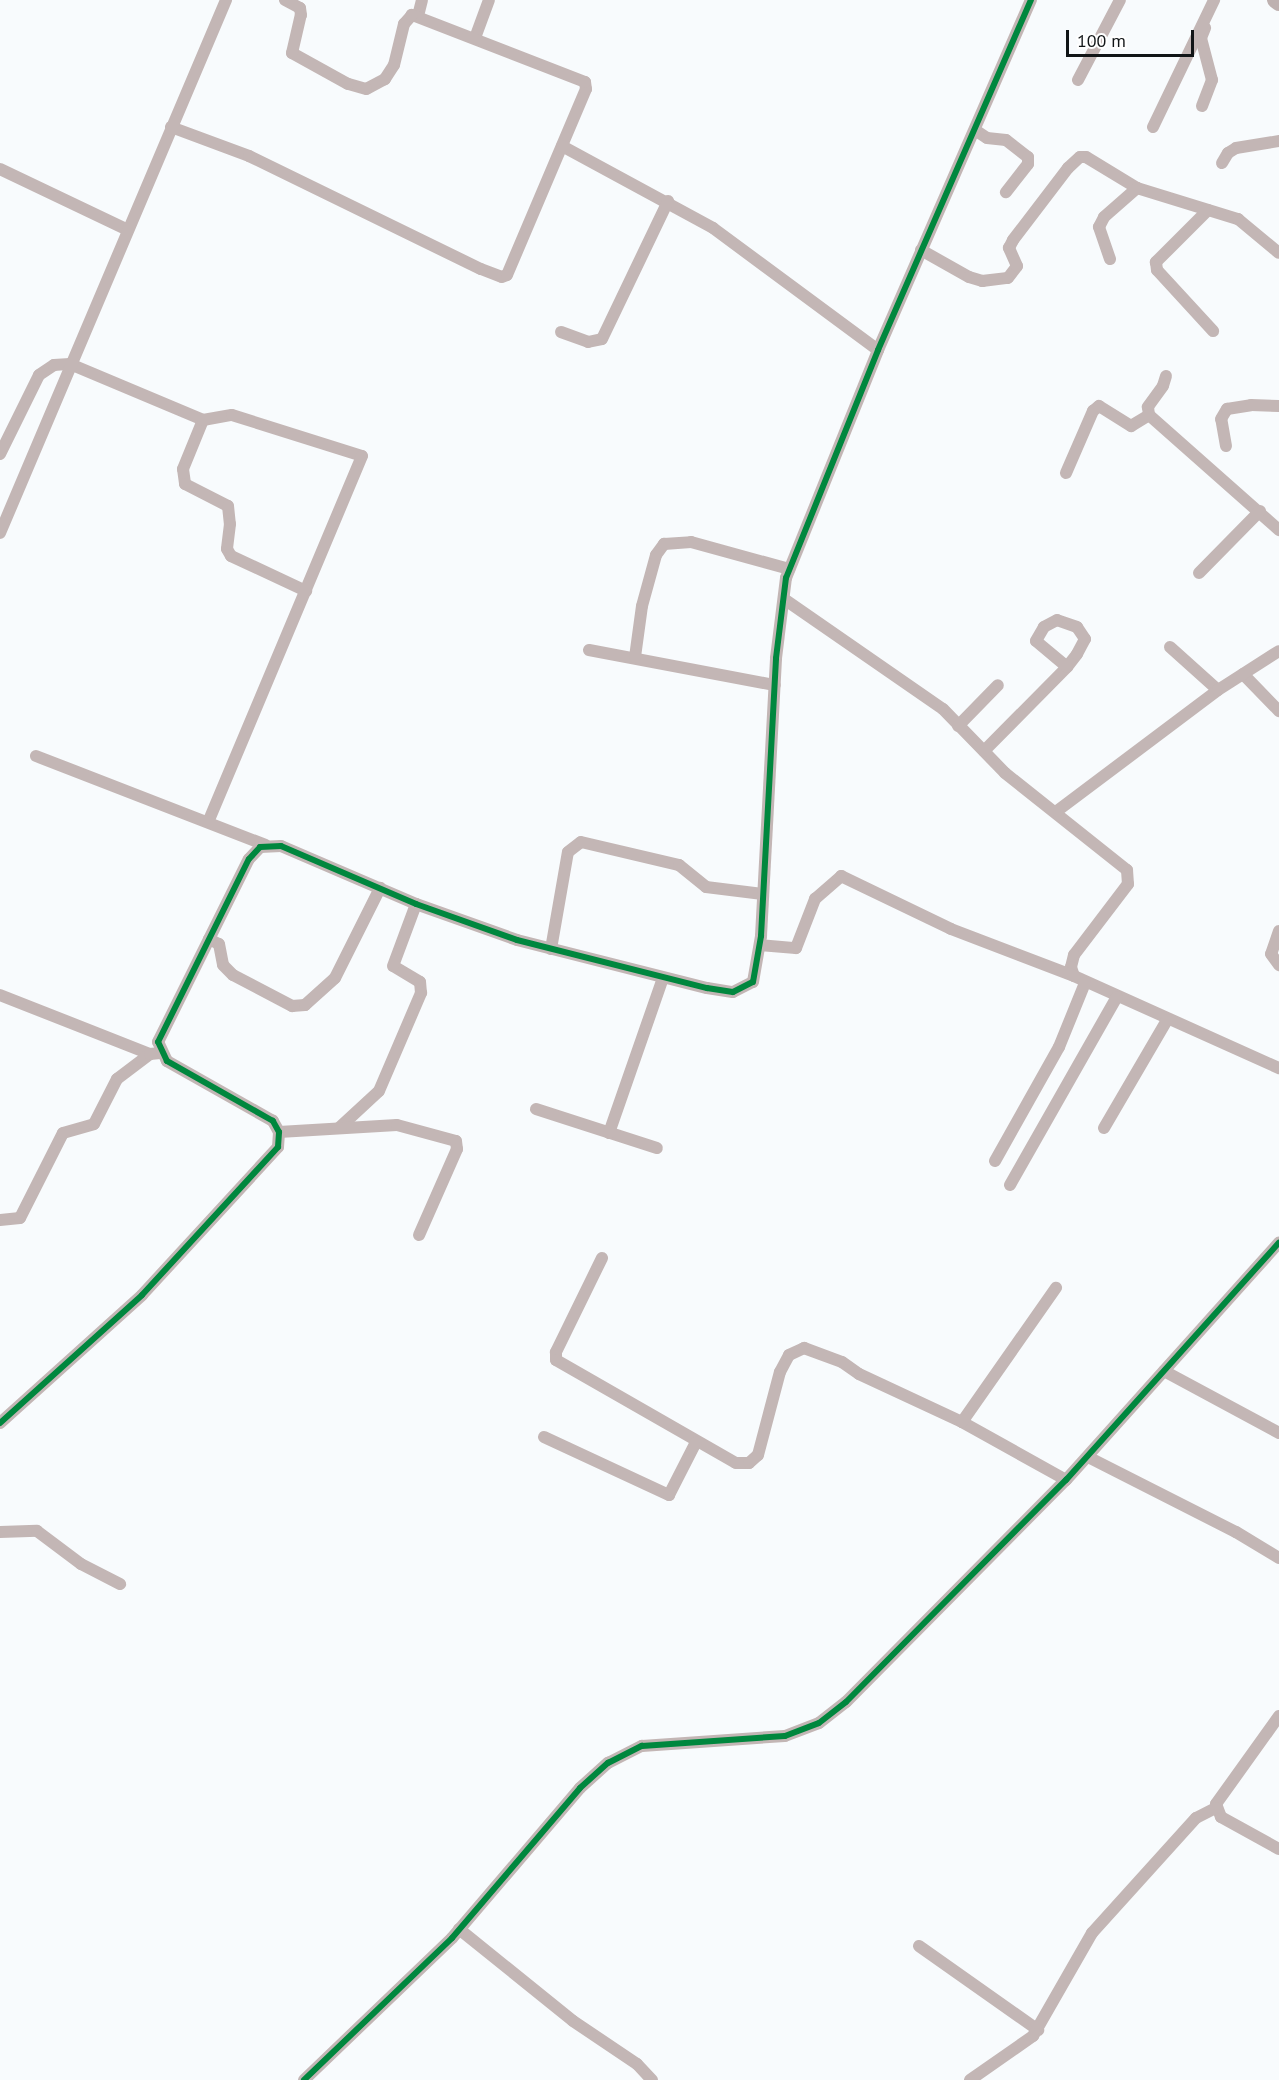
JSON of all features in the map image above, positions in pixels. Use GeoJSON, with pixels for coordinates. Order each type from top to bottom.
{"type":"FeatureCollection","features":[{"type":"Feature","properties":{"kind":"highway"},"geometry":{"type":"LineString","coordinates":[[1275,0],[1279,3]]}},
{"type":"Feature","properties":{"kind":"street"},"geometry":{"type":"LineString","coordinates":[[0,533],[126,229],[226,0]]}},
{"type":"Feature","properties":{"kind":"street"},"geometry":{"type":"LineString","coordinates":[[171,127],[249,156],[502,277],[507,275],[586,89],[585,82],[418,16],[407,17],[394,65],[385,79],[366,89],[348,84],[292,53],[301,15],[300,8],[285,0]]}},
{"type":"Feature","properties":{"kind":"street"},"geometry":{"type":"LineString","coordinates":[[418,16],[422,0]]}},
{"type":"Feature","properties":{"kind":"street"},"geometry":{"type":"LineString","coordinates":[[475,38],[489,0]]}},
{"type":"Feature","properties":{"kind":"street"},"geometry":{"type":"LineString","coordinates":[[36,756],[265,845],[281,846],[466,924],[663,978],[724,990],[744,989],[753,981],[760,945],[775,685],[789,569],[878,350],[1031,0]]}},
{"type":"Feature","properties":{"kind":"street"},"geometry":{"type":"LineString","coordinates":[[1078,80],[1120,0]]}},
{"type":"Feature","properties":{"kind":"street"},"geometry":{"type":"LineString","coordinates":[[1202,106],[1212,80],[1201,38],[1216,0]]}},
{"type":"Feature","properties":{"kind":"street"},"geometry":{"type":"LineString","coordinates":[[1153,128],[1216,0]]}},
{"type":"Feature","properties":{"kind":"street"},"geometry":{"type":"LineString","coordinates":[[975,130],[987,138],[1006,140],[1028,157],[1028,164],[1006,192]]}},
{"type":"Feature","properties":{"kind":"street"},"geometry":{"type":"LineString","coordinates":[[1222,163],[1228,153],[1236,148],[1279,141]]}},
{"type":"Feature","properties":{"kind":"street"},"geometry":{"type":"LineString","coordinates":[[562,146],[668,201],[713,228],[878,350]]}},
{"type":"Feature","properties":{"kind":"street"},"geometry":{"type":"LineString","coordinates":[[921,250],[969,277],[982,281],[1008,278],[1017,266],[1010,248],[1013,240],[1080,157],[1096,161],[1137,188],[1238,219],[1279,253]]}},
{"type":"Feature","properties":{"kind":"street"},"geometry":{"type":"LineString","coordinates":[[0,169],[126,229]]}},
{"type":"Feature","properties":{"kind":"street"},"geometry":{"type":"LineString","coordinates":[[1110,259],[1099,227],[1137,188]]}},
{"type":"Feature","properties":{"kind":"street"},"geometry":{"type":"LineString","coordinates":[[561,332],[588,342],[602,339],[668,201]]}},
{"type":"Feature","properties":{"kind":"street"},"geometry":{"type":"LineString","coordinates":[[1208,210],[1160,256],[1157,270],[1213,331]]}},
{"type":"Feature","properties":{"kind":"street"},"geometry":{"type":"LineString","coordinates":[[0,454],[39,375],[54,365],[70,364],[203,420],[232,415],[362,456],[208,822]]}},
{"type":"Feature","properties":{"kind":"street"},"geometry":{"type":"LineString","coordinates":[[1166,376],[1163,386],[1148,407],[1149,415],[1279,530]]}},
{"type":"Feature","properties":{"kind":"street"},"geometry":{"type":"LineString","coordinates":[[1226,446],[1221,419],[1227,410],[1251,405],[1279,406]]}},
{"type":"Feature","properties":{"kind":"street"},"geometry":{"type":"LineString","coordinates":[[1066,474],[1093,411],[1100,406],[1131,426],[1149,415]]}},
{"type":"Feature","properties":{"kind":"street"},"geometry":{"type":"LineString","coordinates":[[203,420],[183,469],[185,484],[228,506],[230,524],[227,549],[231,556],[306,591]]}},
{"type":"Feature","properties":{"kind":"street"},"geometry":{"type":"LineString","coordinates":[[1199,573],[1260,511]]}},
{"type":"Feature","properties":{"kind":"street"},"geometry":{"type":"LineString","coordinates":[[635,657],[642,606],[656,555],[664,544],[691,542],[789,569]]}},
{"type":"Feature","properties":{"kind":"street"},"geometry":{"type":"LineString","coordinates":[[784,599],[936,704],[1005,773],[1057,811],[1130,875],[1128,884],[1074,955],[1071,967],[1079,980],[1059,1047],[995,1161]]}},
{"type":"Feature","properties":{"kind":"street"},"geometry":{"type":"LineString","coordinates":[[1170,647],[1218,690]]}},
{"type":"Feature","properties":{"kind":"street"},"geometry":{"type":"LineString","coordinates":[[589,650],[775,685]]}},
{"type":"Feature","properties":{"kind":"street"},"geometry":{"type":"LineString","coordinates":[[1057,811],[1218,690],[1279,651]]}},
{"type":"Feature","properties":{"kind":"street"},"geometry":{"type":"LineString","coordinates":[[984,751],[1067,667]]}},
{"type":"Feature","properties":{"kind":"street"},"geometry":{"type":"LineString","coordinates":[[1243,674],[1279,711]]}},
{"type":"Feature","properties":{"kind":"street"},"geometry":{"type":"LineString","coordinates":[[958,726],[998,685]]}},
{"type":"Feature","properties":{"kind":"street"},"geometry":{"type":"LineString","coordinates":[[551,949],[567,852],[580,842],[679,865],[706,887],[763,894]]}},
{"type":"Feature","properties":{"kind":"street"},"geometry":{"type":"LineString","coordinates":[[0,1220],[20,1218],[63,1133],[94,1124],[117,1079],[155,1053],[159,1036],[252,854],[265,845]]}},
{"type":"Feature","properties":{"kind":"street"},"geometry":{"type":"LineString","coordinates":[[760,945],[796,948],[815,899],[841,876],[951,929],[1079,980],[1279,1068]]}},
{"type":"Feature","properties":{"kind":"street"},"geometry":{"type":"LineString","coordinates":[[209,939],[219,944],[223,965],[233,975],[292,1006],[305,1005],[335,978],[380,888]]}},
{"type":"Feature","properties":{"kind":"street"},"geometry":{"type":"LineString","coordinates":[[339,1128],[379,1091],[421,993],[420,982],[393,966],[416,904]]}},
{"type":"Feature","properties":{"kind":"street"},"geometry":{"type":"LineString","coordinates":[[1279,931],[1270,954],[1279,964]]}},
{"type":"Feature","properties":{"kind":"street"},"geometry":{"type":"LineString","coordinates":[[609,1132],[663,978]]}},
{"type":"Feature","properties":{"kind":"street"},"geometry":{"type":"LineString","coordinates":[[0,995],[155,1053],[268,1117],[279,1132],[274,1154],[142,1295],[0,1423]]}},
{"type":"Feature","properties":{"kind":"street"},"geometry":{"type":"LineString","coordinates":[[1010,1185],[1117,998]]}},
{"type":"Feature","properties":{"kind":"street"},"geometry":{"type":"LineString","coordinates":[[1104,1128],[1167,1020]]}},
{"type":"Feature","properties":{"kind":"street"},"geometry":{"type":"LineString","coordinates":[[536,1109],[657,1148]]}},
{"type":"Feature","properties":{"kind":"street"},"geometry":{"type":"LineString","coordinates":[[279,1132],[404,1125],[456,1142],[457,1149],[419,1235]]}},
{"type":"Feature","properties":{"kind":"street"},"geometry":{"type":"LineString","coordinates":[[304,2080],[459,1929],[580,1788],[608,1763],[642,1746],[757,1740],[785,1736],[819,1723],[846,1702],[1088,1457],[1279,1243]]}},
{"type":"Feature","properties":{"kind":"street"},"geometry":{"type":"LineString","coordinates":[[602,1258],[556,1352],[556,1360],[736,1463],[753,1461],[759,1452],[780,1372],[789,1355],[804,1348],[842,1362],[859,1374],[962,1422],[1066,1480]]}},
{"type":"Feature","properties":{"kind":"street"},"geometry":{"type":"LineString","coordinates":[[962,1422],[1056,1288]]}},
{"type":"Feature","properties":{"kind":"street"},"geometry":{"type":"LineString","coordinates":[[1164,1371],[1279,1433]]}},
{"type":"Feature","properties":{"kind":"street"},"geometry":{"type":"LineString","coordinates":[[544,1437],[669,1495],[696,1442]]}},
{"type":"Feature","properties":{"kind":"street"},"geometry":{"type":"LineString","coordinates":[[1088,1457],[1236,1532],[1279,1558]]}},
{"type":"Feature","properties":{"kind":"street"},"geometry":{"type":"LineString","coordinates":[[0,1532],[37,1531],[81,1564],[120,1584]]}},
{"type":"Feature","properties":{"kind":"street"},"geometry":{"type":"LineString","coordinates":[[1279,1716],[1218,1798],[1216,1808],[1221,1817],[1279,1849]]}},
{"type":"Feature","properties":{"kind":"street"},"geometry":{"type":"LineString","coordinates":[[970,2080],[1038,2030],[1092,1933],[1196,1818],[1216,1808]]}},
{"type":"Feature","properties":{"kind":"street"},"geometry":{"type":"LineString","coordinates":[[459,1929],[597,2040],[637,2064],[652,2080]]}},
{"type":"Feature","properties":{"kind":"street"},"geometry":{"type":"LineString","coordinates":[[919,1946],[1038,2030]]}},
{"type":"Feature","properties":{"kind":"cycle path"},"geometry":{"type":"LineString","coordinates":[[0,1423],[142,1295],[278,1147],[279,1132],[273,1121],[167,1061],[158,1042],[249,859],[260,847],[281,846],[416,904],[517,940],[707,988],[733,992],[753,982],[761,936],[776,658],[786,578],[878,350],[1031,0]]}},
{"type":"Feature","properties":{"kind":"cycle path"},"geometry":{"type":"LineString","coordinates":[[304,2080],[452,1938],[580,1788],[608,1763],[642,1746],[785,1736],[819,1723],[846,1702],[1066,1480],[1279,1243]]}}]}
